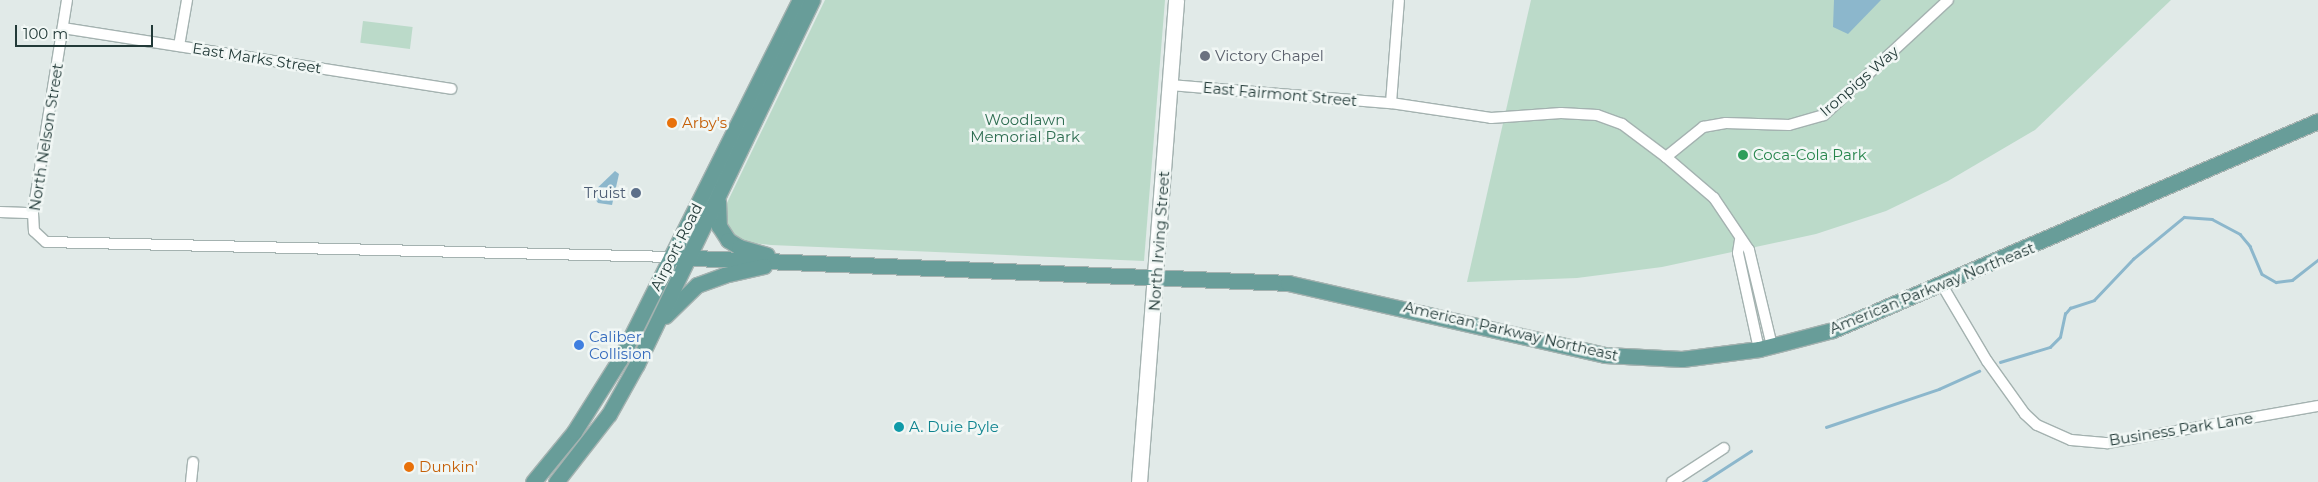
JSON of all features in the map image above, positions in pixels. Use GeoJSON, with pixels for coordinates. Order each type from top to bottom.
{"type":"FeatureCollection","features":[{"type":"Feature","properties":{"kind":"main road","name":"Airport Road"},"geometry":{"type":"LineString","coordinates":[[533,482],[574,432],[602,391],[800,0]]}},
{"type":"Feature","properties":{"kind":"main road","name":"Airport Road"},"geometry":{"type":"LineString","coordinates":[[556,482],[609,414],[655,327],[812,0]]}},
{"type":"Feature","properties":{"kind":"main road","name":"American Parkway Northeast"},"geometry":{"type":"LineString","coordinates":[[788,262],[1261,280],[1318,287],[1605,354],[1682,359],[1765,348],[1833,330],[1942,285],[2318,121]]}},
{"type":"Feature","properties":{"kind":"main road"},"geometry":{"type":"LineString","coordinates":[[719,194],[719,226],[728,240],[739,246],[788,262]]}},
{"type":"Feature","properties":{"kind":"main road"},"geometry":{"type":"LineString","coordinates":[[671,257],[788,262]]}},
{"type":"Feature","properties":{"kind":"main road"},"geometry":{"type":"LineString","coordinates":[[655,327],[698,285],[724,275],[788,262]]}},
{"type":"Feature","properties":{"kind":"street","name":"North Nelson Street"},"geometry":{"type":"LineString","coordinates":[[67,0],[34,214],[34,231],[46,242],[671,257]]}},
{"type":"Feature","properties":{"kind":"street"},"geometry":{"type":"LineString","coordinates":[[179,46],[187,0]]}},
{"type":"Feature","properties":{"kind":"street","name":"North Irving Street"},"geometry":{"type":"LineString","coordinates":[[1139,482],[1157,276],[1176,0]]}},
{"type":"Feature","properties":{"kind":"street"},"geometry":{"type":"LineString","coordinates":[[1391,103],[1399,0]]}},
{"type":"Feature","properties":{"kind":"street","name":"Ironpigs Way"},"geometry":{"type":"LineString","coordinates":[[1666,156],[1703,127],[1726,123],[1789,124],[1824,115],[1948,0]]}},
{"type":"Feature","properties":{"kind":"street","name":"East Marks Street"},"geometry":{"type":"LineString","coordinates":[[63,28],[451,89]]}},
{"type":"Feature","properties":{"kind":"street","name":"East Fairmont Street"},"geometry":{"type":"LineString","coordinates":[[1170,85],[1391,103],[1492,118],[1597,114],[1622,124],[1666,156]]}},
{"type":"Feature","properties":{"kind":"street"},"geometry":{"type":"LineString","coordinates":[[1666,156],[1714,198],[1740,240],[1738,253],[1765,348]]}},
{"type":"Feature","properties":{"kind":"street"},"geometry":{"type":"LineString","coordinates":[[0,212],[34,214]]}},
{"type":"Feature","properties":{"kind":"street","name":"Business Park Lane"},"geometry":{"type":"LineString","coordinates":[[1942,285],[1987,361],[2025,414],[2037,425],[2071,440],[2108,443],[2318,406]]}},
{"type":"Feature","properties":{"kind":"street"},"geometry":{"type":"LineString","coordinates":[[1672,482],[1724,448]]}},
{"type":"Feature","properties":{"kind":"street"},"geometry":{"type":"LineString","coordinates":[[191,482],[193,462]]}},
{"type":"Feature","properties":{"kind":"green space","name":"Woodlawn Memorial Park"},"geometry":{"type":"Polygon","coordinates":[[[825,0],[1165,0],[1144,261],[771,245],[742,242],[734,236],[724,225],[725,207],[825,0]]]}},
{"type":"Feature","properties":{"kind":"green space","name":"Coca-Cola Park"},"geometry":{"type":"Polygon","coordinates":[[[1531,0],[2171,0],[2035,130],[1948,181],[1886,211],[1816,234],[1662,267],[1577,278],[1467,282],[1531,0]]]}},
{"type":"Feature","properties":{"kind":"green space"},"geometry":{"type":"Polygon","coordinates":[[[363,21],[413,27],[410,49],[360,43],[363,21]]]}},
{"type":"Feature","properties":{"kind":"water"},"geometry":{"type":"Polygon","coordinates":[[[1834,0],[1881,0],[1848,34],[1833,27],[1834,0]]]}},
{"type":"Feature","properties":{"kind":"water"},"geometry":{"type":"Polygon","coordinates":[[[615,171],[619,174],[612,205],[598,203],[591,194],[615,171]]]}},
{"type":"Feature","properties":{"kind":"waterway"},"geometry":{"type":"LineString","coordinates":[[2000,362],[2050,347],[2060,337],[2065,314],[2070,308],[2094,300],[2133,259],[2184,217],[2212,219],[2240,234],[2250,246],[2262,274],[2276,282],[2292,280],[2318,260]]}},
{"type":"Feature","properties":{"kind":"waterway"},"geometry":{"type":"LineString","coordinates":[[1826,427],[1939,389],[1979,371]]}},
{"type":"Feature","properties":{"kind":"waterway"},"geometry":{"type":"LineString","coordinates":[[1703,482],[1751,451]]}},
{"type":"Feature","properties":{"kind":"place","name":"Victory Chapel"},"geometry":{"type":"Point","coordinates":[1205,56]}},
{"type":"Feature","properties":{"kind":"place","name":"Arby's"},"geometry":{"type":"Point","coordinates":[672,123]}},
{"type":"Feature","properties":{"kind":"place","name":"Coca-Cola Park"},"geometry":{"type":"Point","coordinates":[1743,155]}},
{"type":"Feature","properties":{"kind":"place","name":"Truist"},"geometry":{"type":"Point","coordinates":[636,193]}},
{"type":"Feature","properties":{"kind":"place","name":"Caliber Collision"},"geometry":{"type":"Point","coordinates":[579,345]}},
{"type":"Feature","properties":{"kind":"place","name":"A. Duie Pyle"},"geometry":{"type":"Point","coordinates":[899,427]}},
{"type":"Feature","properties":{"kind":"place","name":"Dunkin'"},"geometry":{"type":"Point","coordinates":[409,467]}}]}
